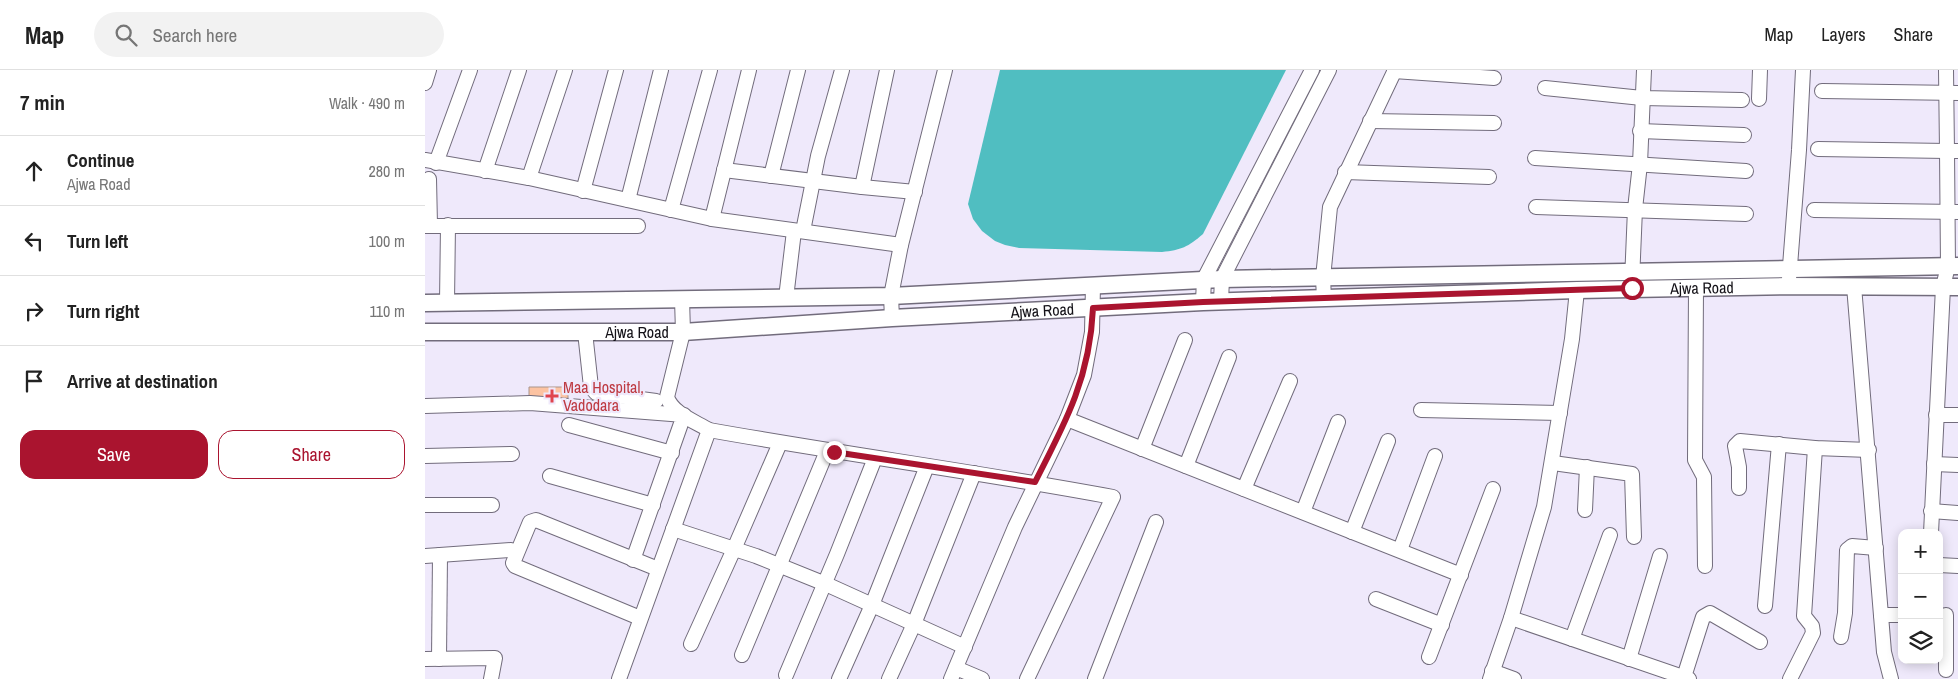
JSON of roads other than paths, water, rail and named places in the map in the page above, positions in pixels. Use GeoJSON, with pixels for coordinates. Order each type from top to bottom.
{"type":"FeatureCollection","features":[{"type":"Feature","properties":{"kind":"main road","name":"Ajwa Road"},"geometry":{"type":"LineString","coordinates":[[425,303],[891,296],[1204,279],[1633,280],[1789,269],[1953,266]]}},
{"type":"Feature","properties":{"kind":"main road","name":"Ajwa Road"},"geometry":{"type":"LineString","coordinates":[[425,332],[683,332],[893,318],[1221,301],[1577,290],[1633,280],[1696,288],[1788,286],[1951,287]]}},
{"type":"Feature","properties":{"kind":"street"},"geometry":{"type":"LineString","coordinates":[[425,83],[429,70]]}},
{"type":"Feature","properties":{"kind":"street"},"geometry":{"type":"LineString","coordinates":[[470,70],[431,162],[529,178],[713,219],[901,245]]}},
{"type":"Feature","properties":{"kind":"street"},"geometry":{"type":"LineString","coordinates":[[485,171],[519,70]]}},
{"type":"Feature","properties":{"kind":"street"},"geometry":{"type":"LineString","coordinates":[[529,178],[565,70]]}},
{"type":"Feature","properties":{"kind":"street"},"geometry":{"type":"LineString","coordinates":[[583,191],[616,70]]}},
{"type":"Feature","properties":{"kind":"street"},"geometry":{"type":"LineString","coordinates":[[628,200],[661,70]]}},
{"type":"Feature","properties":{"kind":"street"},"geometry":{"type":"LineString","coordinates":[[671,210],[710,70]]}},
{"type":"Feature","properties":{"kind":"street"},"geometry":{"type":"LineString","coordinates":[[713,219],[724,170],[740,114],[749,70]]}},
{"type":"Feature","properties":{"kind":"street"},"geometry":{"type":"LineString","coordinates":[[771,176],[798,70]]}},
{"type":"Feature","properties":{"kind":"street"},"geometry":{"type":"LineString","coordinates":[[786,298],[799,231],[842,70]]}},
{"type":"Feature","properties":{"kind":"street"},"geometry":{"type":"LineString","coordinates":[[862,187],[887,70]]}},
{"type":"Feature","properties":{"kind":"street"},"geometry":{"type":"LineString","coordinates":[[893,318],[891,296],[901,245],[945,70]]}},
{"type":"Feature","properties":{"kind":"street"},"geometry":{"type":"LineString","coordinates":[[1203,302],[1204,279],[1312,70]]}},
{"type":"Feature","properties":{"kind":"street"},"geometry":{"type":"LineString","coordinates":[[1221,301],[1223,279],[1329,70]]}},
{"type":"Feature","properties":{"kind":"street"},"geometry":{"type":"LineString","coordinates":[[1633,280],[1635,209],[1640,164],[1644,70]]}},
{"type":"Feature","properties":{"kind":"street"},"geometry":{"type":"LineString","coordinates":[[1759,99],[1760,70]]}},
{"type":"Feature","properties":{"kind":"street"},"geometry":{"type":"LineString","coordinates":[[1788,286],[1799,150],[1803,70]]}},
{"type":"Feature","properties":{"kind":"street"},"geometry":{"type":"LineString","coordinates":[[1931,529],[1936,415],[1953,266],[1952,93],[1946,70]]}},
{"type":"Feature","properties":{"kind":"street"},"geometry":{"type":"LineString","coordinates":[[1324,298],[1323,278],[1330,207],[1394,71],[1494,78]]}},
{"type":"Feature","properties":{"kind":"street"},"geometry":{"type":"LineString","coordinates":[[1545,88],[1642,98],[1742,100]]}},
{"type":"Feature","properties":{"kind":"street"},"geometry":{"type":"LineString","coordinates":[[1822,91],[1952,93]]}},
{"type":"Feature","properties":{"kind":"street"},"geometry":{"type":"LineString","coordinates":[[1370,121],[1494,123]]}},
{"type":"Feature","properties":{"kind":"street"},"geometry":{"type":"LineString","coordinates":[[1640,131],[1744,135]]}},
{"type":"Feature","properties":{"kind":"street"},"geometry":{"type":"LineString","coordinates":[[1818,149],[1953,151]]}},
{"type":"Feature","properties":{"kind":"street"},"geometry":{"type":"LineString","coordinates":[[1535,158],[1746,171]]}},
{"type":"Feature","properties":{"kind":"street"},"geometry":{"type":"LineString","coordinates":[[724,170],[813,182],[915,192]]}},
{"type":"Feature","properties":{"kind":"street"},"geometry":{"type":"LineString","coordinates":[[1345,172],[1489,176]]}},
{"type":"Feature","properties":{"kind":"street"},"geometry":{"type":"LineString","coordinates":[[429,179],[428,225],[638,226]]}},
{"type":"Feature","properties":{"kind":"street"},"geometry":{"type":"LineString","coordinates":[[1536,207],[1746,214]]}},
{"type":"Feature","properties":{"kind":"street"},"geometry":{"type":"LineString","coordinates":[[1814,210],[1952,212]]}},
{"type":"Feature","properties":{"kind":"street"},"geometry":{"type":"LineString","coordinates":[[447,302],[448,225]]}},
{"type":"Feature","properties":{"kind":"street"},"geometry":{"type":"LineString","coordinates":[[982,679],[954,673],[1035,482],[1067,419],[1084,375],[1092,332],[1093,285]]}},
{"type":"Feature","properties":{"kind":"street"},"geometry":{"type":"LineString","coordinates":[[1854,286],[1869,450],[1884,652],[1891,679]]}},
{"type":"Feature","properties":{"kind":"street"},"geometry":{"type":"LineString","coordinates":[[1696,288],[1695,460],[1704,477],[1705,566]]}},
{"type":"Feature","properties":{"kind":"street"},"geometry":{"type":"LineString","coordinates":[[1514,679],[1491,675],[1511,618],[1544,507],[1553,463],[1572,339],[1577,290]]}},
{"type":"Feature","properties":{"kind":"street"},"geometry":{"type":"LineString","coordinates":[[682,300],[683,332],[667,396],[669,404],[709,430],[827,451],[1035,482],[1113,497],[1027,679]]}},
{"type":"Feature","properties":{"kind":"street"},"geometry":{"type":"LineString","coordinates":[[585,332],[591,387],[596,393],[656,401]]}},
{"type":"Feature","properties":{"kind":"street"},"geometry":{"type":"LineString","coordinates":[[1142,449],[1185,340]]}},
{"type":"Feature","properties":{"kind":"street"},"geometry":{"type":"LineString","coordinates":[[1186,466],[1229,357]]}},
{"type":"Feature","properties":{"kind":"street"},"geometry":{"type":"LineString","coordinates":[[1244,489],[1290,381]]}},
{"type":"Feature","properties":{"kind":"street"},"geometry":{"type":"LineString","coordinates":[[425,406],[530,403],[684,415]]}},
{"type":"Feature","properties":{"kind":"street"},"geometry":{"type":"LineString","coordinates":[[1421,410],[1560,413]]}},
{"type":"Feature","properties":{"kind":"street"},"geometry":{"type":"LineString","coordinates":[[633,560],[684,415]]}},
{"type":"Feature","properties":{"kind":"street"},"geometry":{"type":"LineString","coordinates":[[1936,415],[1958,415]]}},
{"type":"Feature","properties":{"kind":"street"},"geometry":{"type":"LineString","coordinates":[[1067,419],[1461,575]]}},
{"type":"Feature","properties":{"kind":"street"},"geometry":{"type":"LineString","coordinates":[[1303,512],[1338,422]]}},
{"type":"Feature","properties":{"kind":"street"},"geometry":{"type":"LineString","coordinates":[[569,425],[672,453]]}},
{"type":"Feature","properties":{"kind":"street"},"geometry":{"type":"LineString","coordinates":[[619,679],[709,430]]}},
{"type":"Feature","properties":{"kind":"street"},"geometry":{"type":"LineString","coordinates":[[1739,488],[1739,467],[1735,446],[1740,440],[1815,448],[1869,450]]}},
{"type":"Feature","properties":{"kind":"street"},"geometry":{"type":"LineString","coordinates":[[1352,532],[1388,441]]}},
{"type":"Feature","properties":{"kind":"street"},"geometry":{"type":"LineString","coordinates":[[691,644],[735,549],[780,443]]}},
{"type":"Feature","properties":{"kind":"street"},"geometry":{"type":"LineString","coordinates":[[1765,606],[1779,444]]}},
{"type":"Feature","properties":{"kind":"street"},"geometry":{"type":"LineString","coordinates":[[1790,679],[1813,633],[1812,626],[1804,616],[1815,448]]}},
{"type":"Feature","properties":{"kind":"street"},"geometry":{"type":"LineString","coordinates":[[742,654],[827,451]]}},
{"type":"Feature","properties":{"kind":"street"},"geometry":{"type":"LineString","coordinates":[[425,456],[512,454]]}},
{"type":"Feature","properties":{"kind":"street"},"geometry":{"type":"LineString","coordinates":[[1399,550],[1435,456]]}},
{"type":"Feature","properties":{"kind":"street"},"geometry":{"type":"LineString","coordinates":[[786,675],[875,458]]}},
{"type":"Feature","properties":{"kind":"street"},"geometry":{"type":"LineString","coordinates":[[1553,463],[1632,474],[1634,538]]}},
{"type":"Feature","properties":{"kind":"street"},"geometry":{"type":"LineString","coordinates":[[1934,464],[1958,465]]}},
{"type":"Feature","properties":{"kind":"street"},"geometry":{"type":"LineString","coordinates":[[839,679],[872,605],[927,466]]}},
{"type":"Feature","properties":{"kind":"street"},"geometry":{"type":"LineString","coordinates":[[1585,510],[1587,467]]}},
{"type":"Feature","properties":{"kind":"street"},"geometry":{"type":"LineString","coordinates":[[889,679],[914,624],[974,473]]}},
{"type":"Feature","properties":{"kind":"street"},"geometry":{"type":"LineString","coordinates":[[550,476],[653,505]]}},
{"type":"Feature","properties":{"kind":"street"},"geometry":{"type":"LineString","coordinates":[[1429,657],[1493,489]]}},
{"type":"Feature","properties":{"kind":"street"},"geometry":{"type":"LineString","coordinates":[[425,505],[492,505]]}},
{"type":"Feature","properties":{"kind":"street"},"geometry":{"type":"LineString","coordinates":[[1931,511],[1958,513]]}},
{"type":"Feature","properties":{"kind":"street"},"geometry":{"type":"LineString","coordinates":[[640,618],[515,566],[513,563],[530,522],[536,520],[658,569]]}},
{"type":"Feature","properties":{"kind":"street"},"geometry":{"type":"LineString","coordinates":[[1095,679],[1156,522]]}},
{"type":"Feature","properties":{"kind":"street"},"geometry":{"type":"LineString","coordinates":[[673,529],[778,565],[965,647]]}},
{"type":"Feature","properties":{"kind":"street"},"geometry":{"type":"LineString","coordinates":[[1572,639],[1610,536]]}},
{"type":"Feature","properties":{"kind":"street"},"geometry":{"type":"LineString","coordinates":[[1841,637],[1845,613],[1847,550],[1852,546],[1876,548]]}},
{"type":"Feature","properties":{"kind":"street"},"geometry":{"type":"LineString","coordinates":[[425,556],[511,550]]}},
{"type":"Feature","properties":{"kind":"street"},"geometry":{"type":"LineString","coordinates":[[439,659],[432,610],[441,555]]}},
{"type":"Feature","properties":{"kind":"street"},"geometry":{"type":"LineString","coordinates":[[1629,659],[1660,556]]}},
{"type":"Feature","properties":{"kind":"street"},"geometry":{"type":"LineString","coordinates":[[1943,565],[1958,566]]}},
{"type":"Feature","properties":{"kind":"street"},"geometry":{"type":"LineString","coordinates":[[1376,599],[1442,625]]}},
{"type":"Feature","properties":{"kind":"street"},"geometry":{"type":"LineString","coordinates":[[1511,618],[1686,678],[1703,617],[1706,614],[1710,613],[1760,642]]}},
{"type":"Feature","properties":{"kind":"street"},"geometry":{"type":"LineString","coordinates":[[1881,615],[1898,615]]}},
{"type":"Feature","properties":{"kind":"street"},"geometry":{"type":"LineString","coordinates":[[1946,670],[1948,615]]}},
{"type":"Feature","properties":{"kind":"street"},"geometry":{"type":"LineString","coordinates":[[425,659],[495,658],[491,679]]}},
{"type":"Feature","properties":{"kind":"place","name":"Maa Hospital, Vadodara"},"geometry":{"type":"Point","coordinates":[552,396]}}]}
